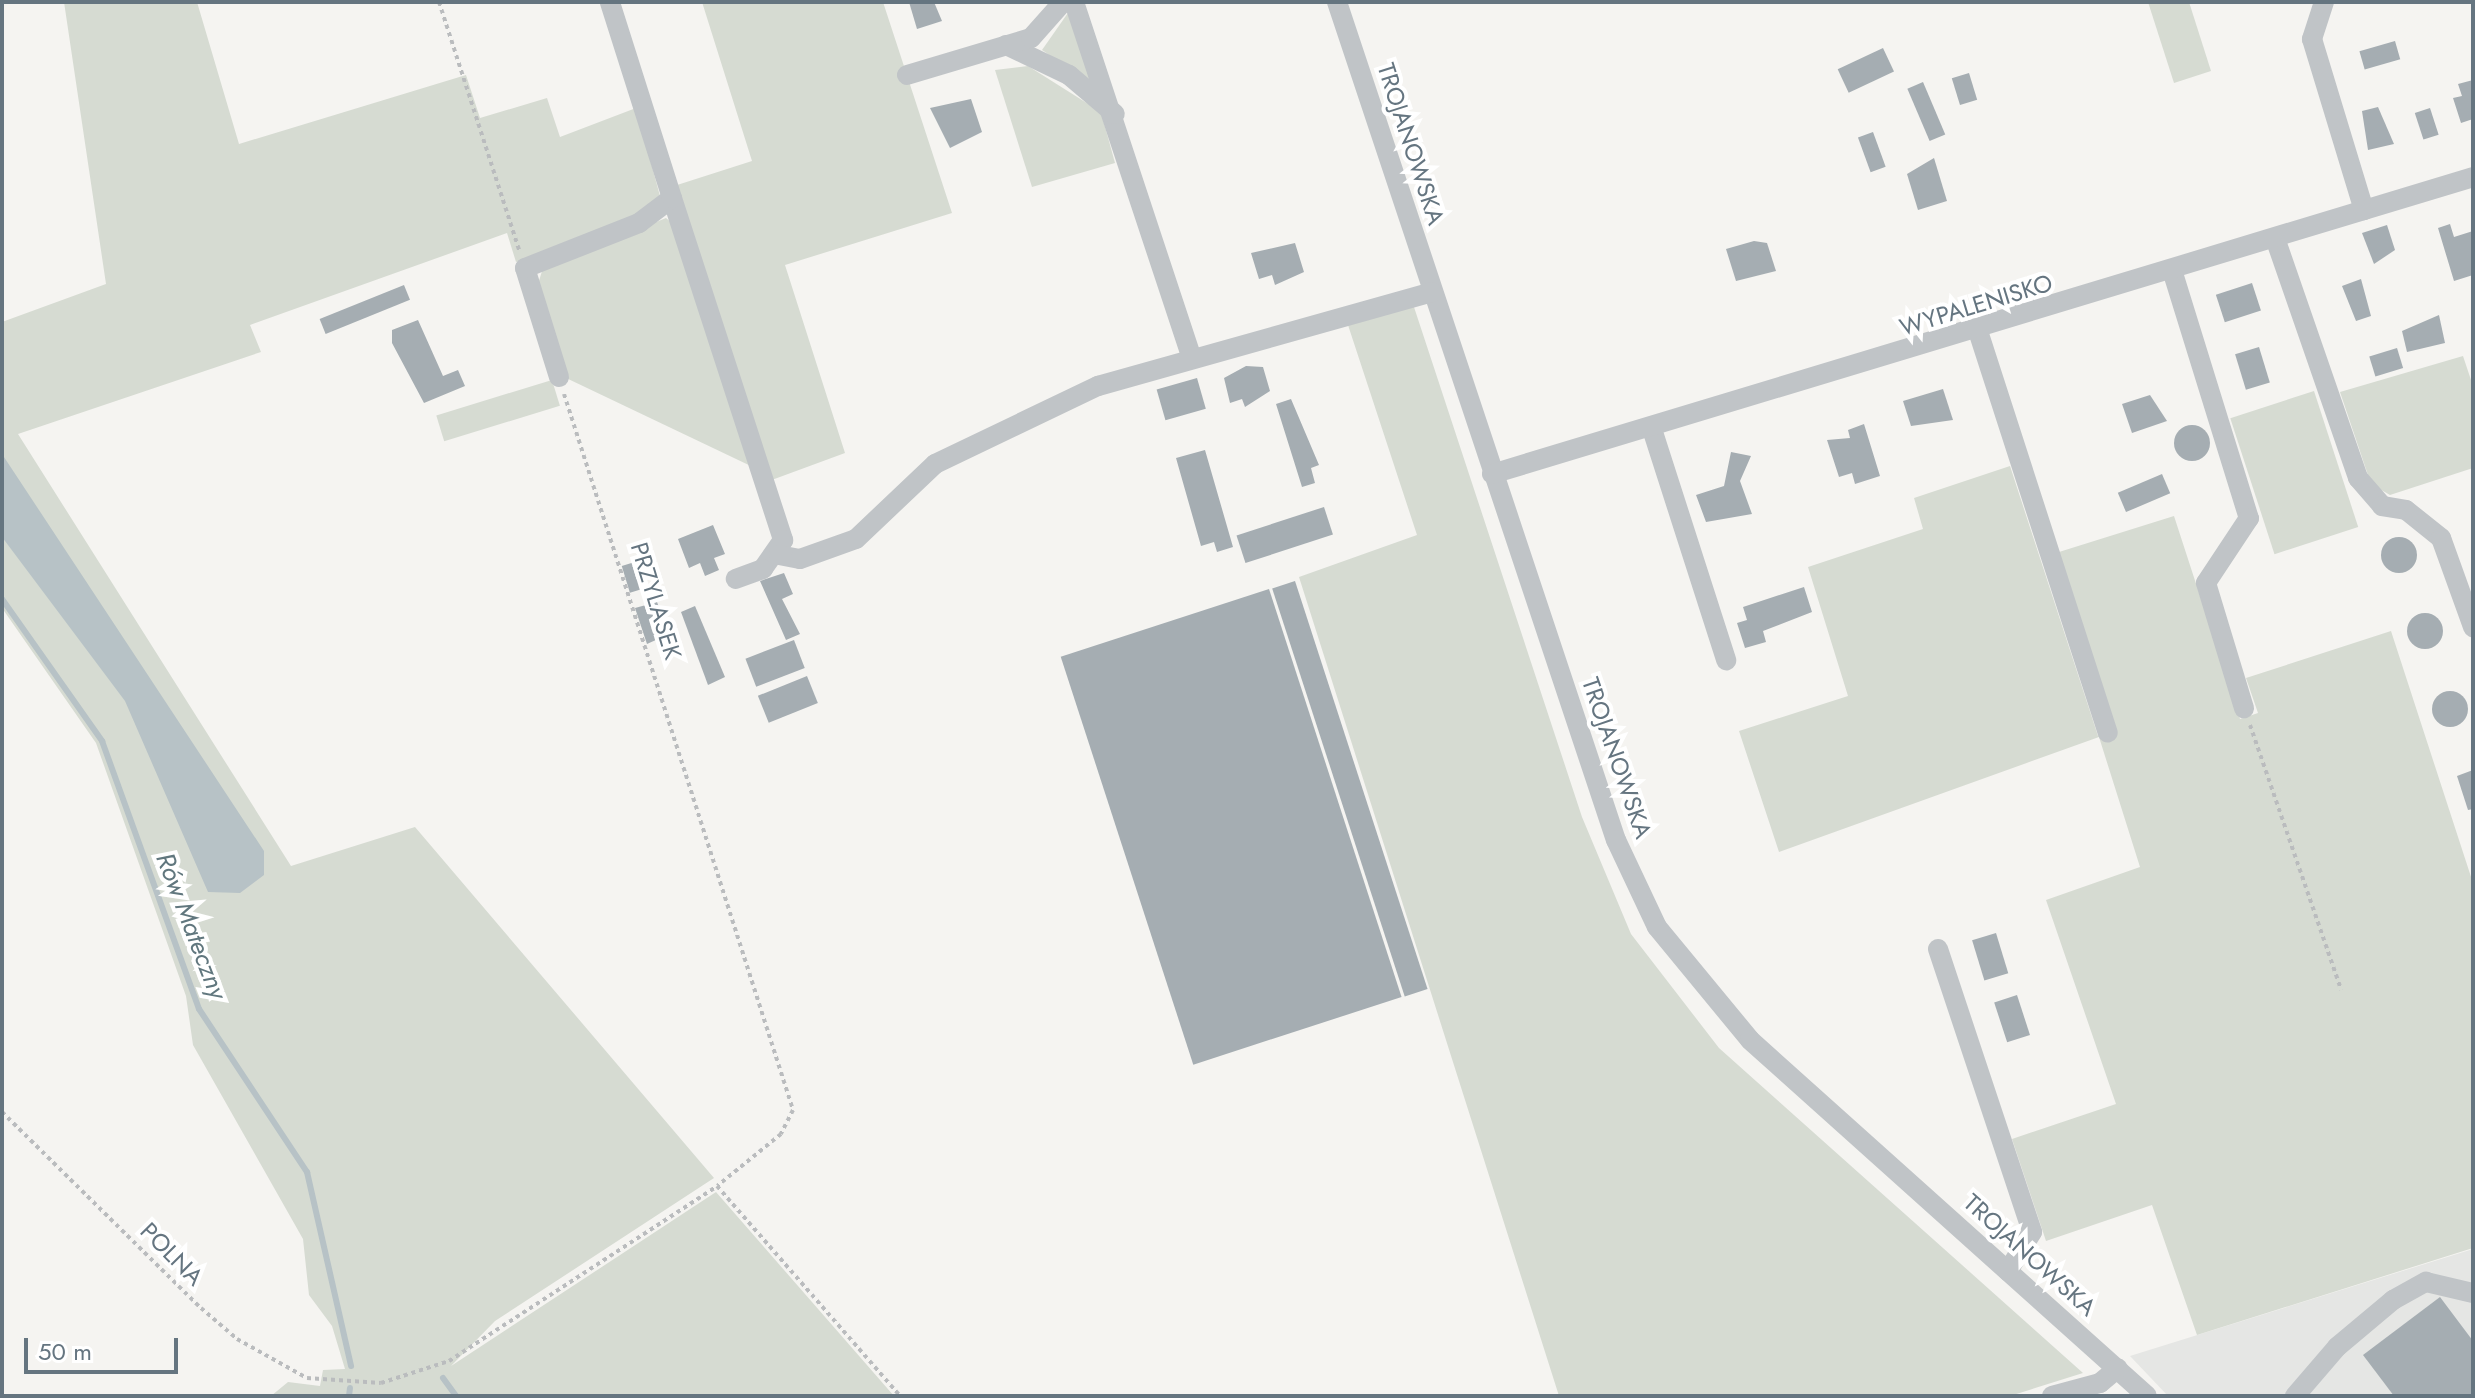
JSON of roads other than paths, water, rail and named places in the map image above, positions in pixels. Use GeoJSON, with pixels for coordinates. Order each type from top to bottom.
{"type":"FeatureCollection","features":[{"type":"Feature","properties":{"kind":"street"},"geometry":{"type":"LineString","coordinates":[[610,2],[783,540],[779,555]]}},
{"type":"Feature","properties":{"kind":"street"},"geometry":{"type":"LineString","coordinates":[[907,75],[1031,38],[1063,2]]}},
{"type":"Feature","properties":{"kind":"street"},"geometry":{"type":"LineString","coordinates":[[1074,2],[1118,117],[1191,355]]}},
{"type":"Feature","properties":{"kind":"street","name":"TROJANOWSKA"},"geometry":{"type":"LineString","coordinates":[[1337,2],[1616,840],[1674,954],[1750,1040],[2147,1396]]}},
{"type":"Feature","properties":{"kind":"street"},"geometry":{"type":"LineString","coordinates":[[2324,2],[2312,39],[2364,210]]}},
{"type":"Feature","properties":{"kind":"street"},"geometry":{"type":"LineString","coordinates":[[1006,45],[1069,75],[1118,117]]}},
{"type":"Feature","properties":{"kind":"street","name":"WYPALENISKO"},"geometry":{"type":"LineString","coordinates":[[1492,474],[1978,331],[2473,177]]}},
{"type":"Feature","properties":{"kind":"street"},"geometry":{"type":"LineString","coordinates":[[559,377],[525,268],[639,223],[672,198]]}},
{"type":"Feature","properties":{"kind":"street"},"geometry":{"type":"LineString","coordinates":[[2275,238],[2358,478],[2382,506],[2406,510],[2441,538],[2473,627]]}},
{"type":"Feature","properties":{"kind":"street"},"geometry":{"type":"LineString","coordinates":[[2172,270],[2249,518],[2206,583],[2244,708]]}},
{"type":"Feature","properties":{"kind":"street"},"geometry":{"type":"LineString","coordinates":[[736,579],[779,555],[800,559],[856,539],[935,464],[1098,386],[1191,355],[1432,292]]}},
{"type":"Feature","properties":{"kind":"street"},"geometry":{"type":"LineString","coordinates":[[1978,331],[2108,733]]}},
{"type":"Feature","properties":{"kind":"street"},"geometry":{"type":"LineString","coordinates":[[1652,429],[1726,660]]}},
{"type":"Feature","properties":{"kind":"street"},"geometry":{"type":"LineString","coordinates":[[1938,949],[2032,1232],[2008,1271]]}},
{"type":"Feature","properties":{"kind":"street"},"geometry":{"type":"LineString","coordinates":[[2295,1396],[2337,1347],[2393,1300],[2426,1282],[2473,1293]]}},
{"type":"Feature","properties":{"kind":"street"},"geometry":{"type":"LineString","coordinates":[[2052,1396],[2100,1383],[2115,1366]]}},
{"type":"Feature","properties":{"kind":"waterway","name":"Rów Mateczny"},"geometry":{"type":"LineString","coordinates":[[2,599],[102,741],[199,1009],[307,1172],[351,1366]]}},
{"type":"Feature","properties":{"kind":"waterway"},"geometry":{"type":"LineString","coordinates":[[443,1378],[456,1396]]}},
{"type":"Feature","properties":{"kind":"waterway","name":"Rów Mateczny"},"geometry":{"type":"LineString","coordinates":[[349,1396],[350,1388]]}}]}
